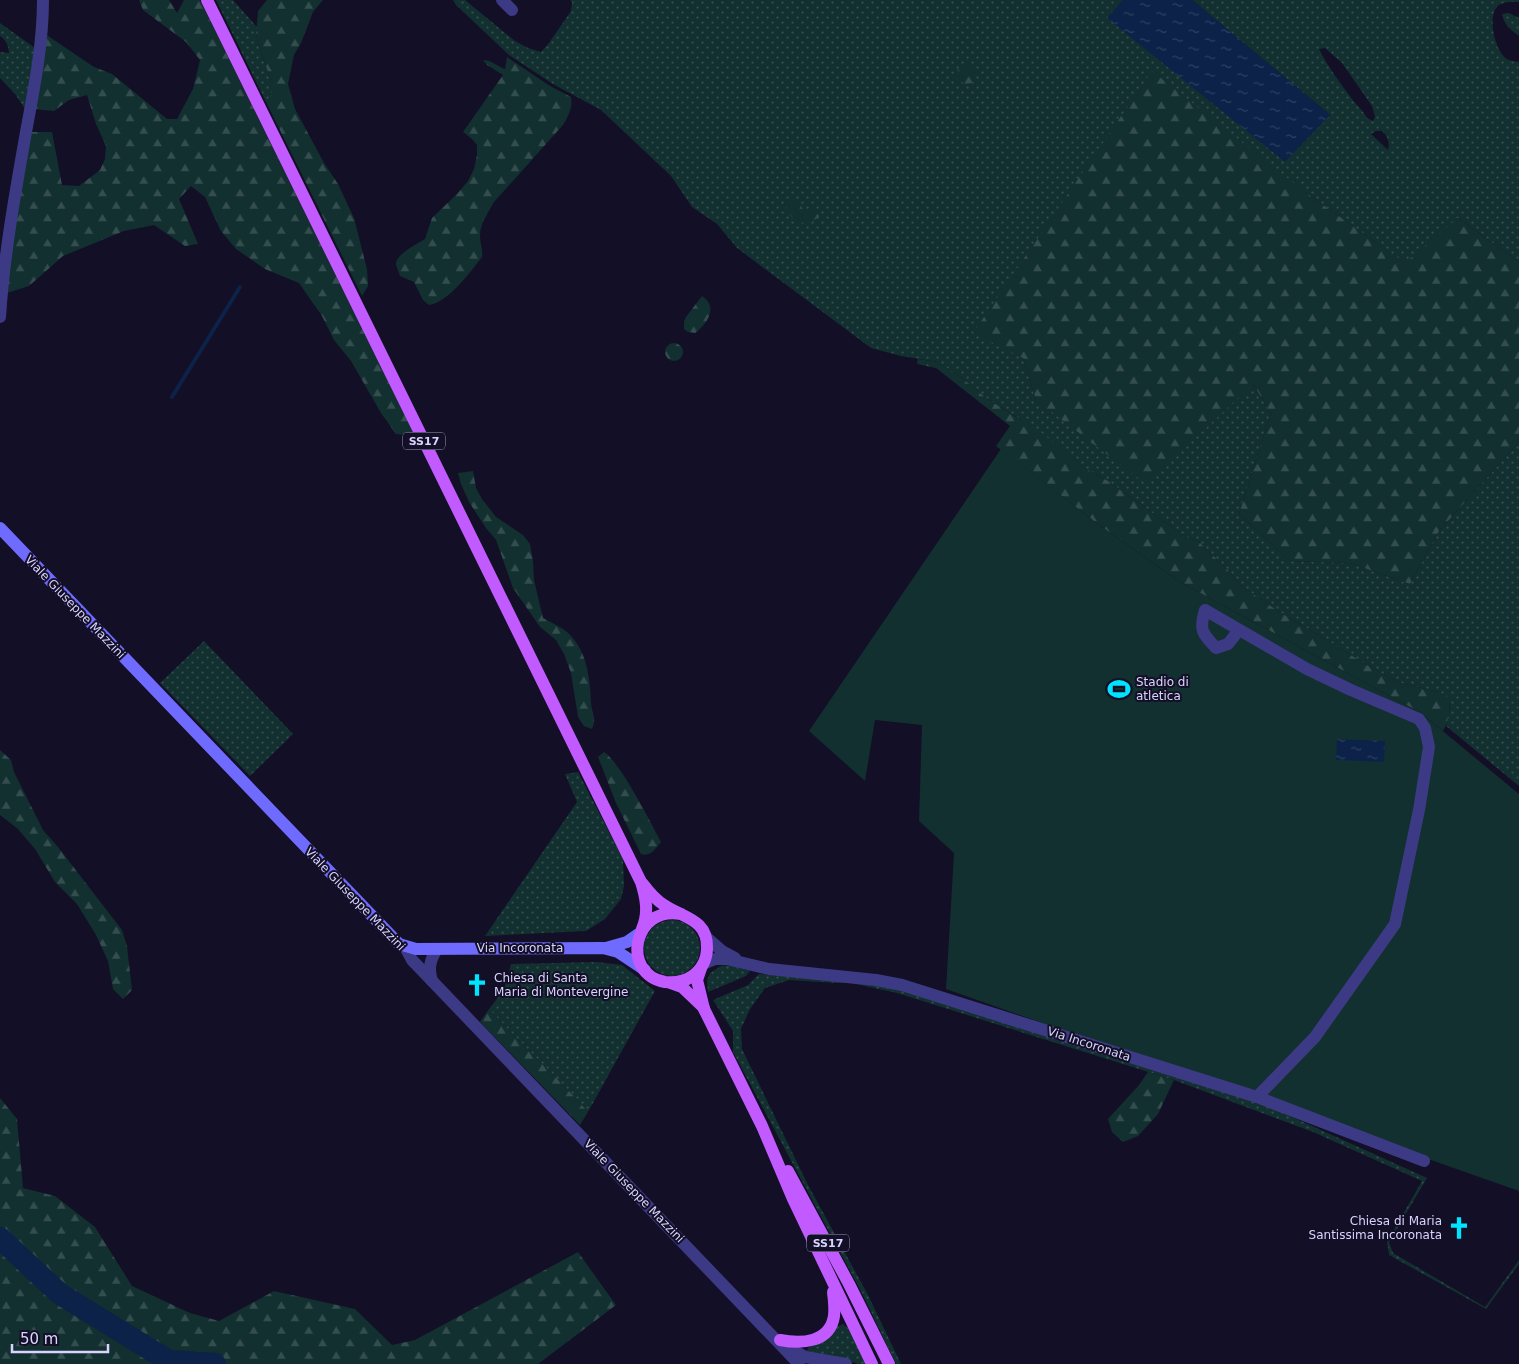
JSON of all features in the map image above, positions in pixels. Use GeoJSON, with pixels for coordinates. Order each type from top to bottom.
{"type":"FeatureCollection","features":[{"type":"Feature","properties":{"kind":"main road","name":"SS17"},"geometry":{"type":"LineString","coordinates":[[207,0],[641,882],[647,912],[641,931]]}},
{"type":"Feature","properties":{"kind":"main road","name":"Viale Giuseppe Mazzini"},"geometry":{"type":"LineString","coordinates":[[0,528],[378,924],[394,940],[405,946]]}},
{"type":"Feature","properties":{"kind":"main road","name":"SS17"},"geometry":{"type":"LineString","coordinates":[[641,882],[663,905],[681,914]]}},
{"type":"Feature","properties":{"kind":"main road"},"geometry":{"type":"LineString","coordinates":[[681,914],[695,921],[701,928],[706,938],[707,951],[702,966],[686,980],[671,983],[657,979],[645,970],[637,952],[638,942],[641,931],[659,915],[681,914]]}},
{"type":"Feature","properties":{"kind":"main road","name":"Via Incoronata"},"geometry":{"type":"LineString","coordinates":[[405,946],[416,949],[603,948],[627,942],[641,931]]}},
{"type":"Feature","properties":{"kind":"main road","name":"Via Incoronata"},"geometry":{"type":"LineString","coordinates":[[603,948],[618,952],[645,970]]}},
{"type":"Feature","properties":{"kind":"main road","name":"SS17"},"geometry":{"type":"LineString","coordinates":[[702,966],[697,980],[704,1009],[762,1126],[793,1198],[872,1364]]}},
{"type":"Feature","properties":{"kind":"main road","name":"SS17"},"geometry":{"type":"LineString","coordinates":[[671,983],[682,987],[704,1009]]}},
{"type":"Feature","properties":{"kind":"main road","name":"SS17"},"geometry":{"type":"LineString","coordinates":[[762,1126],[823,1232],[889,1364]]}},
{"type":"Feature","properties":{"kind":"main road"},"geometry":{"type":"LineString","coordinates":[[776,1337],[803,1343],[824,1335],[834,1315],[833,1284]]}},
{"type":"Feature","properties":{"kind":"street"},"geometry":{"type":"LineString","coordinates":[[0,317],[7,240],[36,75],[43,20],[43,0]]}},
{"type":"Feature","properties":{"kind":"street"},"geometry":{"type":"LineString","coordinates":[[502,0],[512,10]]}},
{"type":"Feature","properties":{"kind":"street"},"geometry":{"type":"LineString","coordinates":[[1239,630],[1316,673],[1351,690],[1419,718],[1426,728],[1429,747],[1395,924],[1315,1037],[1257,1097]]}},
{"type":"Feature","properties":{"kind":"street","name":"Via Incoronata"},"geometry":{"type":"LineString","coordinates":[[706,938],[722,951],[744,962]]}},
{"type":"Feature","properties":{"kind":"street","name":"Viale Giuseppe Mazzini"},"geometry":{"type":"LineString","coordinates":[[405,946],[408,955],[432,981],[776,1337],[799,1364]]}},
{"type":"Feature","properties":{"kind":"street"},"geometry":{"type":"LineString","coordinates":[[432,981],[430,961],[437,948]]}},
{"type":"Feature","properties":{"kind":"street","name":"Via Incoronata"},"geometry":{"type":"LineString","coordinates":[[702,966],[721,959],[744,962],[770,969],[868,979],[902,985],[1257,1097],[1424,1161]]}},
{"type":"Feature","properties":{"kind":"street","name":"Viale Giuseppe Mazzini"},"geometry":{"type":"LineString","coordinates":[[776,1337],[805,1357],[846,1364]]}},
{"type":"Feature","properties":{"kind":"green space"},"geometry":{"type":"Polygon","coordinates":[[[139,0],[169,0],[177,13],[184,0],[200,0],[415,436],[396,434],[381,413],[351,361],[334,340],[322,316],[299,283],[265,269],[236,249],[221,231],[205,197],[191,186],[179,199],[198,244],[185,246],[154,225],[124,231],[63,256],[29,286],[7,293],[9,249],[30,132],[52,132],[62,185],[79,186],[100,170],[105,159],[106,146],[96,124],[87,95],[69,100],[54,111],[33,109],[45,34],[94,67],[112,74],[167,119],[177,119],[193,89],[200,60],[186,42],[143,10],[139,0]]]}},
{"type":"Feature","properties":{"kind":"green space"},"geometry":{"type":"Polygon","coordinates":[[[216,0],[233,0],[257,27],[256,36],[272,84],[272,93],[267,104],[216,0]]]}},
{"type":"Feature","properties":{"kind":"green space"},"geometry":{"type":"Polygon","coordinates":[[[267,0],[323,0],[313,12],[301,43],[294,55],[288,84],[295,109],[324,163],[338,184],[354,218],[367,269],[368,286],[362,296],[267,104],[272,93],[272,84],[256,36],[258,11],[267,0]]]}},
{"type":"Feature","properties":{"kind":"green space"},"geometry":{"type":"Polygon","coordinates":[[[453,0],[465,0],[515,41],[541,52],[571,11],[572,2],[570,0],[1123,0],[1108,18],[1285,161],[1330,115],[1192,0],[1519,0],[1519,2],[1506,2],[1499,5],[1493,16],[1493,24],[1496,41],[1503,55],[1508,60],[1519,62],[1519,262],[1458,218],[1406,264],[1305,192],[1023,358],[1036,400],[1253,384],[1271,413],[1239,514],[1290,561],[1350,563],[1410,584],[1439,531],[1519,442],[1519,786],[1446,726],[1450,708],[1450,697],[1438,692],[1400,683],[1278,611],[1240,585],[1227,569],[1199,542],[1186,537],[1108,481],[1085,468],[1017,417],[986,398],[961,377],[938,362],[901,356],[871,348],[737,248],[717,224],[692,207],[671,176],[601,110],[553,84],[509,55],[453,0]],[[1325,48],[1319,49],[1330,69],[1367,118],[1373,121],[1375,117],[1372,106],[1342,63],[1325,48]],[[1376,131],[1371,134],[1388,150],[1389,142],[1386,135],[1382,131],[1376,131]]]}},
{"type":"Feature","properties":{"kind":"green space"},"geometry":{"type":"Polygon","coordinates":[[[1509,13],[1519,18],[1519,36],[1504,21],[1502,14],[1509,13]]]}},
{"type":"Feature","properties":{"kind":"green space"},"geometry":{"type":"Polygon","coordinates":[[[0,23],[35,48],[27,112],[15,94],[0,78],[0,52],[9,53],[7,43],[0,36],[0,23]]]}},
{"type":"Feature","properties":{"kind":"green space"},"geometry":{"type":"Polygon","coordinates":[[[507,57],[550,86],[571,97],[570,112],[563,125],[494,202],[480,231],[482,257],[451,292],[437,303],[429,305],[423,300],[414,282],[400,276],[396,263],[400,256],[425,239],[432,218],[468,181],[474,169],[477,145],[463,132],[503,75],[487,65],[483,60],[505,69],[507,57]]]}},
{"type":"Feature","properties":{"kind":"green space"},"geometry":{"type":"Polygon","coordinates":[[[963,64],[973,66],[974,68],[976,77],[972,83],[965,84],[956,78],[958,69],[963,64]]]}},
{"type":"Feature","properties":{"kind":"green space"},"geometry":{"type":"Polygon","coordinates":[[[1152,71],[1305,192],[1405,263],[1458,218],[1519,262],[1519,442],[1439,531],[1410,584],[1350,563],[1290,561],[1239,514],[1271,413],[1253,384],[1146,484],[1036,400],[1023,358],[973,333],[1152,71]]]}},
{"type":"Feature","properties":{"kind":"green space"},"geometry":{"type":"Polygon","coordinates":[[[789,198],[799,202],[805,211],[814,209],[819,211],[819,217],[811,222],[798,223],[791,216],[787,207],[785,200],[789,198]]]}},
{"type":"Feature","properties":{"kind":"green space"},"geometry":{"type":"Polygon","coordinates":[[[702,296],[710,305],[709,315],[704,325],[695,333],[688,332],[684,329],[684,322],[702,296]]]}},
{"type":"Feature","properties":{"kind":"green space"},"geometry":{"type":"Polygon","coordinates":[[[674,343],[680,346],[683,352],[680,358],[674,361],[668,358],[665,352],[668,346],[674,343]]]}},
{"type":"Feature","properties":{"kind":"green space"},"geometry":{"type":"Polygon","coordinates":[[[918,359],[938,362],[961,377],[986,398],[1042,433],[1085,468],[1108,481],[1186,537],[1199,542],[1227,569],[1240,585],[1278,611],[1400,683],[1438,692],[1450,697],[1449,715],[1443,731],[1421,713],[1180,582],[1099,525],[996,446],[1010,426],[936,368],[917,364],[918,359]]]}},
{"type":"Feature","properties":{"kind":"green space"},"geometry":{"type":"Polygon","coordinates":[[[1001,449],[1099,525],[1180,582],[1421,713],[1519,794],[1519,1191],[946,989],[954,853],[919,821],[922,725],[875,720],[865,781],[809,731],[1001,449]]]}},
{"type":"Feature","properties":{"kind":"green space"},"geometry":{"type":"Polygon","coordinates":[[[473,471],[476,488],[496,517],[523,535],[530,544],[534,580],[543,618],[563,629],[571,636],[582,653],[590,683],[594,719],[592,729],[584,726],[578,717],[571,673],[564,654],[556,640],[540,627],[513,588],[496,540],[469,502],[458,473],[473,471]]]}},
{"type":"Feature","properties":{"kind":"green space"},"geometry":{"type":"Polygon","coordinates":[[[204,641],[293,734],[250,776],[160,683],[204,641]]]}},
{"type":"Feature","properties":{"kind":"green space"},"geometry":{"type":"Polygon","coordinates":[[[0,750],[11,760],[14,772],[43,830],[122,930],[127,946],[132,990],[123,999],[113,989],[108,961],[96,935],[77,904],[55,882],[35,849],[18,829],[0,815],[0,750]]]}},
{"type":"Feature","properties":{"kind":"green space"},"geometry":{"type":"Polygon","coordinates":[[[604,752],[611,758],[626,780],[661,842],[655,850],[648,854],[641,854],[616,803],[598,757],[604,752]]]}},
{"type":"Feature","properties":{"kind":"green space"},"geometry":{"type":"Polygon","coordinates":[[[578,772],[623,859],[624,886],[621,899],[605,919],[586,931],[485,936],[577,802],[565,774],[578,772]]]}},
{"type":"Feature","properties":{"kind":"green space"},"geometry":{"type":"Polygon","coordinates":[[[672,920],[683,922],[692,928],[698,937],[700,948],[698,959],[692,968],[683,974],[672,976],[661,974],[652,968],[646,959],[644,948],[646,937],[652,928],[661,922],[672,920]]]}},
{"type":"Feature","properties":{"kind":"green space"},"geometry":{"type":"Polygon","coordinates":[[[597,962],[622,965],[655,991],[588,1112],[489,1009],[504,990],[511,964],[597,962]]]}},
{"type":"Feature","properties":{"kind":"green space"},"geometry":{"type":"Polygon","coordinates":[[[730,965],[750,971],[746,976],[708,992],[707,981],[710,973],[721,966],[730,965]]]}},
{"type":"Feature","properties":{"kind":"green space"},"geometry":{"type":"Polygon","coordinates":[[[759,974],[847,981],[899,990],[1270,1107],[1427,1178],[1389,1242],[1393,1253],[1485,1307],[1519,1260],[1519,1264],[1486,1309],[1389,1255],[1387,1242],[1422,1181],[1313,1132],[1174,1080],[897,993],[847,982],[789,980],[765,988],[750,1009],[741,1029],[742,1049],[807,1183],[868,1295],[901,1364],[896,1364],[862,1293],[733,1052],[733,1031],[713,1000],[748,985],[759,974]]]}},
{"type":"Feature","properties":{"kind":"green space"},"geometry":{"type":"Polygon","coordinates":[[[489,1009],[588,1112],[580,1125],[480,1022],[489,1009]]]}},
{"type":"Feature","properties":{"kind":"green space"},"geometry":{"type":"Polygon","coordinates":[[[1148,1072],[1174,1080],[1158,1114],[1138,1136],[1123,1142],[1112,1132],[1108,1119],[1139,1085],[1148,1072]]]}},
{"type":"Feature","properties":{"kind":"green space"},"geometry":{"type":"Polygon","coordinates":[[[0,1098],[17,1119],[23,1188],[55,1196],[95,1227],[132,1286],[190,1313],[219,1321],[274,1291],[355,1309],[392,1345],[415,1340],[578,1252],[616,1305],[538,1364],[0,1364],[0,1098]]]}},
{"type":"Feature","properties":{"kind":"green space"},"geometry":{"type":"Polygon","coordinates":[[[843,1324],[849,1329],[866,1364],[805,1353],[822,1336],[843,1324]]]}},
{"type":"Feature","properties":{"kind":"water"},"geometry":{"type":"Polygon","coordinates":[[[1123,0],[1192,0],[1330,115],[1285,162],[1107,18],[1123,0]]]}},
{"type":"Feature","properties":{"kind":"water"},"geometry":{"type":"Polygon","coordinates":[[[1337,739],[1385,741],[1384,762],[1336,760],[1337,739]]]}},
{"type":"Feature","properties":{"kind":"waterway"},"geometry":{"type":"LineString","coordinates":[[172,397],[240,287]]}},
{"type":"Feature","properties":{"kind":"waterway"},"geometry":{"type":"LineString","coordinates":[[0,1238],[60,1294],[169,1361],[215,1364]]}},
{"type":"Feature","properties":{"kind":"place","name":"Stadio di atletica"},"geometry":{"type":"Point","coordinates":[1119,689]}},
{"type":"Feature","properties":{"kind":"place","name":"Chiesa di Santa Maria di Montevergine"},"geometry":{"type":"Point","coordinates":[477,985]}},
{"type":"Feature","properties":{"kind":"place","name":"Chiesa di Maria Santissima Incoronata"},"geometry":{"type":"Point","coordinates":[1459,1228]}}]}
